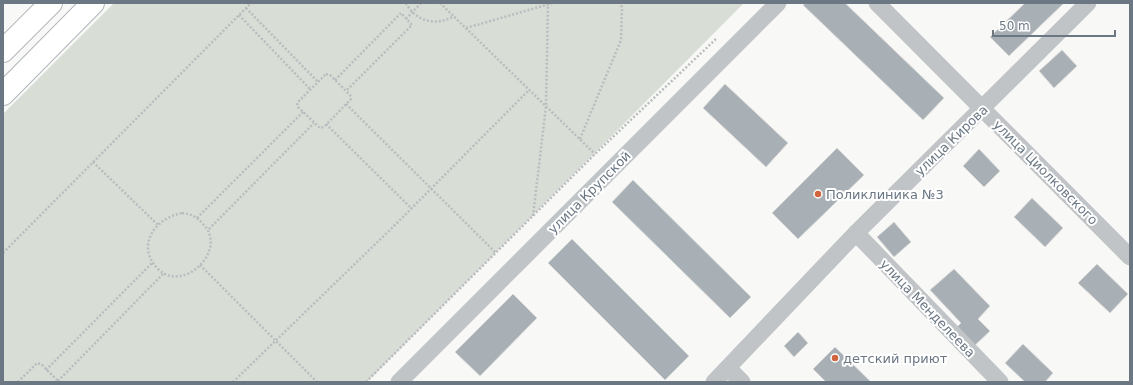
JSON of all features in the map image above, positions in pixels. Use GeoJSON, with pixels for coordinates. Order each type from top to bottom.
{"type":"FeatureCollection","features":[{"type":"Feature","properties":{"kind":"main road"},"geometry":{"type":"LineString","coordinates":[[3,52],[51,3]]}},
{"type":"Feature","properties":{"kind":"main road"},"geometry":{"type":"LineString","coordinates":[[3,94],[93,3]]}},
{"type":"Feature","properties":{"kind":"street","name":"улица Крупской"},"geometry":{"type":"LineString","coordinates":[[399,382],[778,3]]}},
{"type":"Feature","properties":{"kind":"street","name":"улица Циолковского"},"geometry":{"type":"LineString","coordinates":[[877,3],[1130,257]]}},
{"type":"Feature","properties":{"kind":"street","name":"улица Кирова"},"geometry":{"type":"LineString","coordinates":[[714,382],[856,233],[1088,3]]}},
{"type":"Feature","properties":{"kind":"street","name":"улица Менделеева"},"geometry":{"type":"LineString","coordinates":[[856,233],[1000,382]]}},
{"type":"Feature","properties":{"kind":"street"},"geometry":{"type":"LineString","coordinates":[[728,368],[742,382]]}},
{"type":"Feature","properties":{"kind":"path"},"geometry":{"type":"LineString","coordinates":[[3,253],[251,3]]}},
{"type":"Feature","properties":{"kind":"path"},"geometry":{"type":"LineString","coordinates":[[406,3],[412,12],[420,18],[430,22],[440,22],[454,16]]}},
{"type":"Feature","properties":{"kind":"path"},"geometry":{"type":"LineString","coordinates":[[406,19],[421,3]]}},
{"type":"Feature","properties":{"kind":"path"},"geometry":{"type":"LineString","coordinates":[[440,3],[595,154]]}},
{"type":"Feature","properties":{"kind":"path"},"geometry":{"type":"LineString","coordinates":[[466,28],[552,3]]}},
{"type":"Feature","properties":{"kind":"path"},"geometry":{"type":"LineString","coordinates":[[580,139],[621,40],[621,3]]}},
{"type":"Feature","properties":{"kind":"path"},"geometry":{"type":"LineString","coordinates":[[532,217],[546,106],[548,4]]}},
{"type":"Feature","properties":{"kind":"path"},"geometry":{"type":"LineString","coordinates":[[246,8],[318,82]]}},
{"type":"Feature","properties":{"kind":"path"},"geometry":{"type":"LineString","coordinates":[[335,80],[401,13],[412,25],[346,91]]}},
{"type":"Feature","properties":{"kind":"path"},"geometry":{"type":"LineString","coordinates":[[239,15],[310,89]]}},
{"type":"Feature","properties":{"kind":"path"},"geometry":{"type":"LineString","coordinates":[[366,382],[595,154],[720,35]]}},
{"type":"Feature","properties":{"kind":"path"},"geometry":{"type":"LineString","coordinates":[[326,74],[330,75],[351,97],[350,100],[320,128],[298,107],[297,104],[318,82],[326,74]]}},
{"type":"Feature","properties":{"kind":"path"},"geometry":{"type":"LineString","coordinates":[[233,382],[412,208],[529,90]]}},
{"type":"Feature","properties":{"kind":"path"},"geometry":{"type":"LineString","coordinates":[[346,104],[496,253]]}},
{"type":"Feature","properties":{"kind":"path"},"geometry":{"type":"LineString","coordinates":[[198,218],[303,112]]}},
{"type":"Feature","properties":{"kind":"path"},"geometry":{"type":"LineString","coordinates":[[209,229],[314,123]]}},
{"type":"Feature","properties":{"kind":"path"},"geometry":{"type":"LineString","coordinates":[[326,124],[412,208]]}},
{"type":"Feature","properties":{"kind":"path"},"geometry":{"type":"LineString","coordinates":[[93,162],[158,225]]}},
{"type":"Feature","properties":{"kind":"path"},"geometry":{"type":"LineString","coordinates":[[182,213],[198,218],[209,229],[211,234],[210,248],[206,259],[193,271],[183,276],[170,277],[163,274],[152,263],[148,254],[150,236],[158,225],[165,219],[182,213]]}},
{"type":"Feature","properties":{"kind":"path"},"geometry":{"type":"LineString","coordinates":[[46,370],[152,263]]}},
{"type":"Feature","properties":{"kind":"path"},"geometry":{"type":"LineString","coordinates":[[200,265],[317,382]]}},
{"type":"Feature","properties":{"kind":"path"},"geometry":{"type":"LineString","coordinates":[[18,382],[37,363],[41,364],[59,381],[163,274]]}},
{"type":"Feature","properties":{"kind":"shaded area"},"geometry":{"type":"Polygon","coordinates":[[[114,3],[744,3],[367,382],[3,382],[3,114],[114,3]]]}},
{"type":"Feature","properties":{"kind":"building"},"geometry":{"type":"Polygon","coordinates":[[[806,3],[845,3],[944,98],[923,120],[803,5],[806,3]]]}},
{"type":"Feature","properties":{"kind":"building"},"geometry":{"type":"Polygon","coordinates":[[[1025,3],[1064,3],[1009,56],[990,37],[1025,3]]]}},
{"type":"Feature","properties":{"kind":"building"},"geometry":{"type":"Polygon","coordinates":[[[1062,50],[1077,66],[1054,88],[1039,71],[1062,50]]]}},
{"type":"Feature","properties":{"kind":"building"},"geometry":{"type":"Polygon","coordinates":[[[725,84],[788,143],[766,167],[703,108],[725,84]]]}},
{"type":"Feature","properties":{"kind":"building","name":"Поликлиника №3"},"geometry":{"type":"Polygon","coordinates":[[[837,148],[864,175],[798,239],[772,213],[837,148]]]}},
{"type":"Feature","properties":{"kind":"building"},"geometry":{"type":"Polygon","coordinates":[[[979,149],[1000,171],[984,187],[963,166],[979,149]]]}},
{"type":"Feature","properties":{"kind":"building"},"geometry":{"type":"Polygon","coordinates":[[[633,180],[751,297],[730,318],[612,202],[633,180]]]}},
{"type":"Feature","properties":{"kind":"building"},"geometry":{"type":"Polygon","coordinates":[[[1032,198],[1063,228],[1045,247],[1014,217],[1032,198]]]}},
{"type":"Feature","properties":{"kind":"building"},"geometry":{"type":"Polygon","coordinates":[[[894,222],[911,242],[894,257],[877,237],[894,222]]]}},
{"type":"Feature","properties":{"kind":"building"},"geometry":{"type":"Polygon","coordinates":[[[572,239],[689,356],[665,380],[548,263],[572,239]]]}},
{"type":"Feature","properties":{"kind":"building"},"geometry":{"type":"Polygon","coordinates":[[[1097,264],[1128,294],[1110,313],[1078,283],[1097,264]]]}},
{"type":"Feature","properties":{"kind":"building"},"geometry":{"type":"Polygon","coordinates":[[[954,269],[990,306],[978,319],[990,331],[972,348],[954,330],[961,323],[930,290],[954,269]]]}},
{"type":"Feature","properties":{"kind":"building"},"geometry":{"type":"Polygon","coordinates":[[[513,294],[537,318],[480,376],[455,352],[513,294]]]}},
{"type":"Feature","properties":{"kind":"building"},"geometry":{"type":"Polygon","coordinates":[[[798,332],[808,343],[794,357],[784,346],[798,332]]]}},
{"type":"Feature","properties":{"kind":"building"},"geometry":{"type":"Polygon","coordinates":[[[1023,344],[1053,373],[1045,382],[1025,382],[1005,363],[1023,344]]]}},
{"type":"Feature","properties":{"kind":"building","name":"детский приют"},"geometry":{"type":"Polygon","coordinates":[[[835,347],[871,382],[826,382],[813,369],[835,347]]]}},
{"type":"Feature","properties":{"kind":"place","name":"Поликлиника №3"},"geometry":{"type":"Point","coordinates":[818,194]}},
{"type":"Feature","properties":{"kind":"place","name":"детский приют"},"geometry":{"type":"Point","coordinates":[835,358]}}]}
